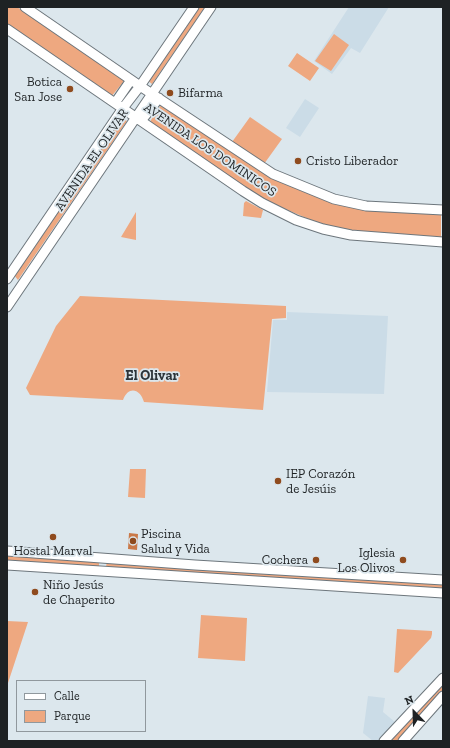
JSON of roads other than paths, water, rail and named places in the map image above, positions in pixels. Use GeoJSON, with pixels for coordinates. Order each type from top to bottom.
{"type":"FeatureCollection","features":[{"type":"Feature","properties":{"kind":"main road","name":"AVENIDA LOS DOMINICOS"},"geometry":{"type":"LineString","coordinates":[[25,7],[131,80],[268,171],[334,199],[369,206],[443,210]]}},
{"type":"Feature","properties":{"kind":"main road","name":"AVENIDA EL OLIVAR"},"geometry":{"type":"LineString","coordinates":[[7,279],[119,105],[140,86],[194,7]]}},
{"type":"Feature","properties":{"kind":"main road"},"geometry":{"type":"LineString","coordinates":[[155,95],[211,7]]}},
{"type":"Feature","properties":{"kind":"main road","name":"AVENIDA LOS DOMINICOS"},"geometry":{"type":"LineString","coordinates":[[7,29],[243,191],[262,203],[296,220],[324,229],[351,235],[443,242]]}},
{"type":"Feature","properties":{"kind":"main road"},"geometry":{"type":"LineString","coordinates":[[119,105],[131,80]]}},
{"type":"Feature","properties":{"kind":"main road","name":"AVENIDA EL OLIVAR"},"geometry":{"type":"LineString","coordinates":[[7,308],[108,160],[155,95]]}},
{"type":"Feature","properties":{"kind":"main road"},"geometry":{"type":"LineString","coordinates":[[7,551],[443,580]]}},
{"type":"Feature","properties":{"kind":"main road"},"geometry":{"type":"LineString","coordinates":[[7,565],[443,593]]}},
{"type":"Feature","properties":{"kind":"main road"},"geometry":{"type":"LineString","coordinates":[[384,741],[443,678]]}},
{"type":"Feature","properties":{"kind":"main road"},"geometry":{"type":"LineString","coordinates":[[402,741],[443,696]]}},
{"type":"Feature","properties":{"kind":"place","name":"Botica San Jose"},"geometry":{"type":"Point","coordinates":[70,89]}},
{"type":"Feature","properties":{"kind":"place","name":"Bifarma"},"geometry":{"type":"Point","coordinates":[170,93]}},
{"type":"Feature","properties":{"kind":"place","name":"Cristo Liberador"},"geometry":{"type":"Point","coordinates":[298,161]}},
{"type":"Feature","properties":{"kind":"place","name":"IEP Corazón de Jesúis"},"geometry":{"type":"Point","coordinates":[278,481]}},
{"type":"Feature","properties":{"kind":"place","name":"Hostal Marval"},"geometry":{"type":"Point","coordinates":[53,537]}},
{"type":"Feature","properties":{"kind":"place","name":"Piscina Salud y Vida"},"geometry":{"type":"Point","coordinates":[133,541]}},
{"type":"Feature","properties":{"kind":"place","name":"Cochera"},"geometry":{"type":"Point","coordinates":[316,560]}},
{"type":"Feature","properties":{"kind":"place","name":"Iglesia Los Olivos"},"geometry":{"type":"Point","coordinates":[403,560]}},
{"type":"Feature","properties":{"kind":"place","name":"Niño Jesús de Chaperito"},"geometry":{"type":"Point","coordinates":[35,592]}},
{"type":"Feature","properties":{"kind":"district","name":"El Olivar"},"geometry":{"type":"Point","coordinates":[152,376]}}]}
